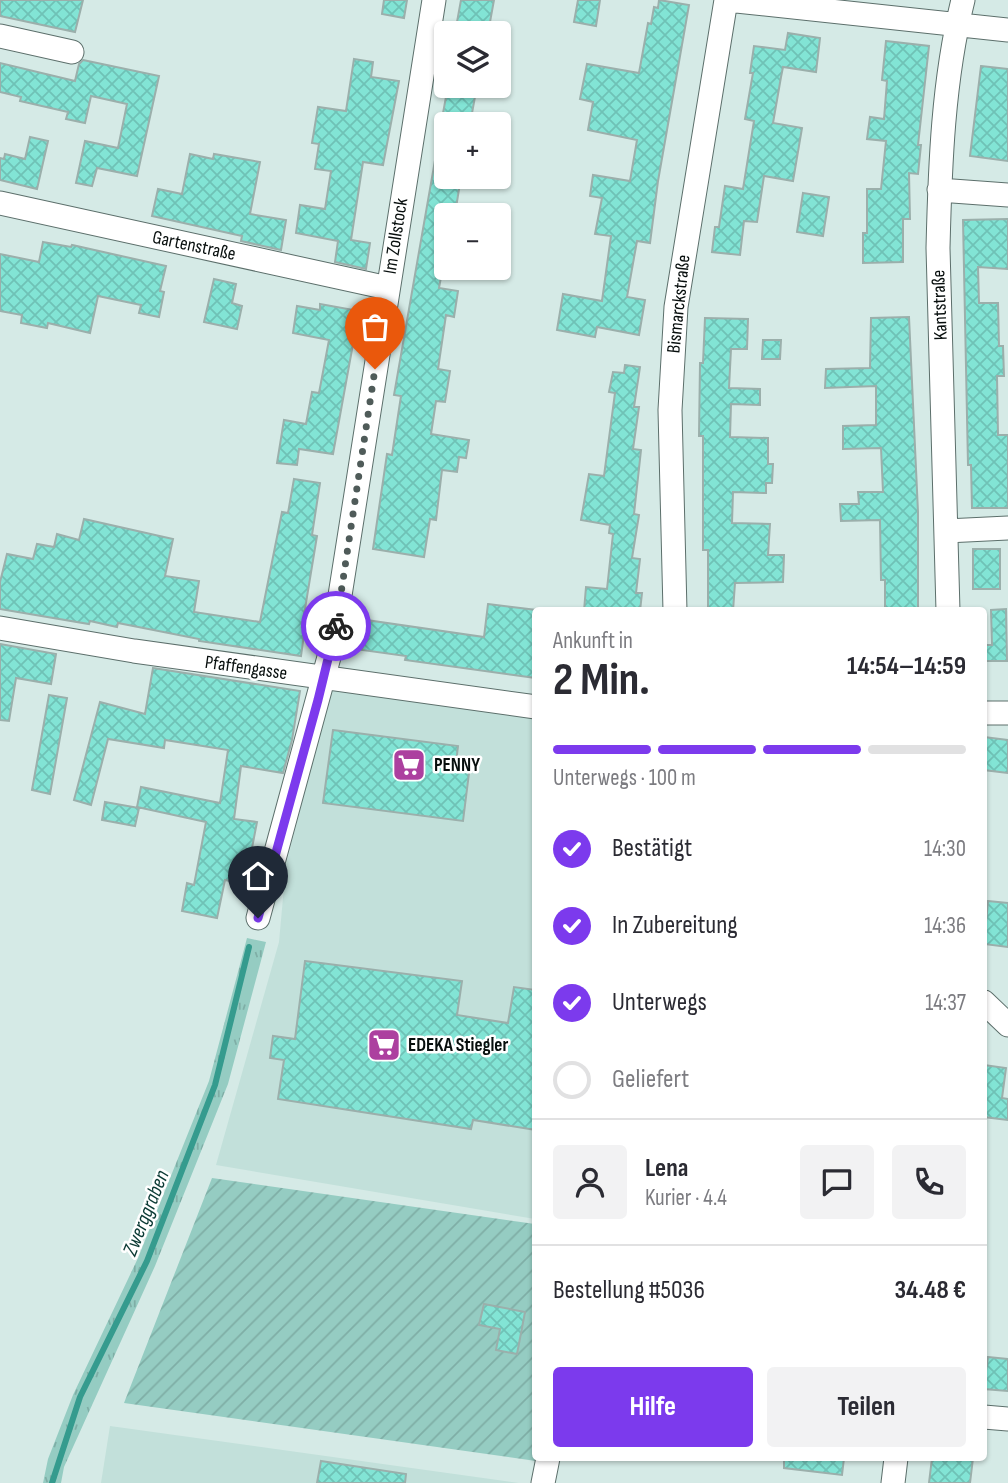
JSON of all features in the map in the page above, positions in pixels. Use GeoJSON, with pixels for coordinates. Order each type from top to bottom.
{"type":"FeatureCollection","features":[{"type":"Feature","properties":{"kind":"street","name":"Im Zollstock"},"geometry":{"type":"LineString","coordinates":[[258,918],[324,679],[338,613],[434,0]]}},
{"type":"Feature","properties":{"kind":"street"},"geometry":{"type":"LineString","coordinates":[[727,0],[1008,30]]}},
{"type":"Feature","properties":{"kind":"street","name":"Bismarckstraße"},"geometry":{"type":"LineString","coordinates":[[675,607],[670,410],[676,307],[727,0]]}},
{"type":"Feature","properties":{"kind":"street","name":"Kantstraße"},"geometry":{"type":"LineString","coordinates":[[948,607],[938,248],[939,190],[957,25],[963,0]]}},
{"type":"Feature","properties":{"kind":"street"},"geometry":{"type":"LineString","coordinates":[[0,36],[72,52]]}},
{"type":"Feature","properties":{"kind":"street"},"geometry":{"type":"LineString","coordinates":[[939,190],[1008,195]]}},
{"type":"Feature","properties":{"kind":"street","name":"Gartenstraße"},"geometry":{"type":"LineString","coordinates":[[0,203],[388,288]]}},
{"type":"Feature","properties":{"kind":"street"},"geometry":{"type":"LineString","coordinates":[[946,531],[1008,528]]}},
{"type":"Feature","properties":{"kind":"street","name":"Pfaffengasse"},"geometry":{"type":"LineString","coordinates":[[0,628],[134,651],[532,706]]}},
{"type":"Feature","properties":{"kind":"street"},"geometry":{"type":"LineString","coordinates":[[987,713],[1008,713]]}},
{"type":"Feature","properties":{"kind":"street"},"geometry":{"type":"LineString","coordinates":[[987,1005],[1008,1025]]}},
{"type":"Feature","properties":{"kind":"street"},"geometry":{"type":"LineString","coordinates":[[987,1416],[1008,1419]]}},
{"type":"Feature","properties":{"kind":"street"},"geometry":{"type":"LineString","coordinates":[[542,1483],[547,1461]]}},
{"type":"Feature","properties":{"kind":"street"},"geometry":{"type":"LineString","coordinates":[[893,1483],[896,1461]]}},
{"type":"Feature","properties":{"kind":"shaded area"},"geometry":{"type":"Polygon","coordinates":[[[332,685],[532,716],[532,1218],[216,1165],[279,942],[286,865],[332,685]]]}},
{"type":"Feature","properties":{"kind":"shaded area"},"geometry":{"type":"Polygon","coordinates":[[[110,1426],[519,1483],[101,1483],[110,1426]]]}},
{"type":"Feature","properties":{"kind":"green space"},"geometry":{"type":"Polygon","coordinates":[[[247,938],[266,942],[228,1084],[155,1266],[64,1467],[61,1483],[43,1483],[48,1459],[73,1395],[138,1258],[209,1081],[247,938]]]}},
{"type":"Feature","properties":{"kind":"green space"},"geometry":{"type":"Polygon","coordinates":[[[212,1178],[532,1224],[532,1460],[124,1403],[212,1178]]]}},
{"type":"Feature","properties":{"kind":"building"},"geometry":{"type":"Polygon","coordinates":[[[0,0],[83,0],[75,32],[0,16],[0,0]]]}},
{"type":"Feature","properties":{"kind":"building"},"geometry":{"type":"Polygon","coordinates":[[[384,0],[407,0],[404,18],[382,14],[384,0]]]}},
{"type":"Feature","properties":{"kind":"building"},"geometry":{"type":"Polygon","coordinates":[[[461,0],[494,0],[490,21],[457,21],[461,0]]]}},
{"type":"Feature","properties":{"kind":"building"},"geometry":{"type":"Polygon","coordinates":[[[578,0],[600,0],[596,26],[574,22],[578,0]]]}},
{"type":"Feature","properties":{"kind":"building"},"geometry":{"type":"Polygon","coordinates":[[[659,0],[689,5],[658,181],[650,243],[637,241],[627,297],[645,300],[639,335],[597,327],[595,337],[557,330],[563,294],[602,301],[611,236],[595,234],[602,198],[590,196],[593,175],[630,181],[637,140],[588,130],[593,102],[580,99],[587,64],[639,73],[648,23],[651,24],[654,7],[658,8],[659,0]]]}},
{"type":"Feature","properties":{"kind":"building"},"geometry":{"type":"Polygon","coordinates":[[[788,33],[820,38],[816,72],[783,67],[781,77],[773,123],[802,128],[793,181],[764,176],[757,222],[744,221],[740,255],[712,252],[725,186],[743,189],[754,121],[745,119],[753,73],[750,73],[754,46],[785,50],[788,33]]]}},
{"type":"Feature","properties":{"kind":"building"},"geometry":{"type":"Polygon","coordinates":[[[886,41],[929,46],[918,145],[921,145],[918,174],[909,173],[910,219],[903,219],[903,262],[863,263],[863,233],[867,233],[867,189],[881,189],[886,141],[867,139],[870,117],[884,119],[887,81],[882,80],[886,41]]]}},
{"type":"Feature","properties":{"kind":"building"},"geometry":{"type":"Polygon","coordinates":[[[354,59],[373,62],[371,77],[399,81],[383,165],[363,162],[351,240],[370,243],[366,269],[335,262],[338,241],[296,233],[300,205],[325,209],[331,171],[315,169],[319,144],[312,143],[318,107],[346,111],[354,59]]]}},
{"type":"Feature","properties":{"kind":"building"},"geometry":{"type":"Polygon","coordinates":[[[83,60],[159,76],[137,176],[97,168],[92,186],[76,183],[85,141],[118,148],[127,104],[91,96],[85,123],[66,119],[68,112],[20,101],[21,97],[0,92],[0,63],[75,81],[79,64],[83,60]]]}},
{"type":"Feature","properties":{"kind":"building"},"geometry":{"type":"Polygon","coordinates":[[[981,66],[1008,69],[1008,161],[970,156],[981,66]]]}},
{"type":"Feature","properties":{"kind":"building"},"geometry":{"type":"Polygon","coordinates":[[[446,98],[475,98],[472,112],[443,112],[446,98]]]}},
{"type":"Feature","properties":{"kind":"building"},"geometry":{"type":"Polygon","coordinates":[[[30,137],[48,141],[37,189],[0,180],[0,158],[4,159],[5,154],[25,159],[30,137]]]}},
{"type":"Feature","properties":{"kind":"building"},"geometry":{"type":"Polygon","coordinates":[[[190,154],[213,159],[214,154],[260,162],[250,214],[286,220],[281,250],[241,241],[242,236],[152,216],[158,189],[182,194],[190,154]]]}},
{"type":"Feature","properties":{"kind":"building"},"geometry":{"type":"Polygon","coordinates":[[[434,166],[434,189],[459,189],[457,203],[434,203],[434,280],[440,280],[439,288],[458,291],[454,317],[446,315],[438,369],[450,371],[445,402],[436,401],[431,434],[469,440],[466,458],[459,457],[457,472],[442,470],[436,520],[430,519],[424,557],[373,549],[387,454],[392,455],[401,396],[394,395],[434,166]]]}},
{"type":"Feature","properties":{"kind":"building"},"geometry":{"type":"Polygon","coordinates":[[[803,193],[829,197],[823,236],[797,232],[803,193]]]}},
{"type":"Feature","properties":{"kind":"building"},"geometry":{"type":"Polygon","coordinates":[[[1008,219],[1008,269],[978,267],[979,303],[998,303],[999,346],[1003,346],[1004,376],[997,376],[998,435],[1008,435],[1008,508],[972,508],[971,465],[968,465],[963,220],[1008,219]]]}},
{"type":"Feature","properties":{"kind":"building"},"geometry":{"type":"Polygon","coordinates":[[[43,242],[72,245],[166,266],[160,291],[164,292],[159,317],[139,313],[141,305],[98,296],[90,333],[48,323],[47,328],[21,323],[22,315],[0,311],[0,254],[39,262],[43,242]]]}},
{"type":"Feature","properties":{"kind":"building"},"geometry":{"type":"Polygon","coordinates":[[[214,279],[236,284],[232,303],[242,306],[237,329],[204,322],[214,279]]]}},
{"type":"Feature","properties":{"kind":"building"},"geometry":{"type":"Polygon","coordinates":[[[320,304],[359,311],[333,454],[299,449],[297,465],[277,463],[284,420],[306,424],[312,392],[319,393],[329,340],[293,333],[297,306],[320,310],[320,304]]]}},
{"type":"Feature","properties":{"kind":"building"},"geometry":{"type":"Polygon","coordinates":[[[909,317],[918,512],[918,607],[885,607],[885,580],[881,580],[880,520],[841,521],[840,504],[859,504],[858,492],[883,492],[881,448],[843,449],[843,426],[876,425],[876,386],[825,388],[826,369],[870,368],[871,318],[909,317]]]}},
{"type":"Feature","properties":{"kind":"building"},"geometry":{"type":"Polygon","coordinates":[[[705,318],[748,319],[747,349],[731,349],[729,388],[760,389],[760,405],[731,404],[730,437],[768,438],[768,464],[773,464],[772,483],[766,483],[766,493],[733,492],[732,523],[770,524],[768,555],[784,555],[783,582],[735,583],[733,607],[708,607],[708,550],[703,550],[703,436],[699,436],[700,363],[703,363],[705,318]]]}},
{"type":"Feature","properties":{"kind":"building"},"geometry":{"type":"Polygon","coordinates":[[[763,340],[781,340],[780,359],[762,359],[763,340]]]}},
{"type":"Feature","properties":{"kind":"building"},"geometry":{"type":"Polygon","coordinates":[[[625,365],[640,367],[634,407],[639,407],[633,449],[641,450],[634,514],[639,515],[632,558],[640,559],[636,593],[642,593],[640,607],[584,607],[586,587],[607,589],[613,534],[609,533],[610,525],[581,520],[589,474],[604,476],[615,393],[609,392],[613,372],[624,373],[625,365]]]}},
{"type":"Feature","properties":{"kind":"building"},"geometry":{"type":"Polygon","coordinates":[[[294,479],[320,483],[312,535],[317,536],[302,627],[305,627],[301,656],[199,641],[118,623],[117,627],[90,621],[89,624],[0,609],[0,582],[7,554],[33,559],[37,544],[54,547],[57,534],[79,540],[84,519],[173,539],[165,576],[199,581],[194,612],[260,622],[282,512],[288,513],[294,479]]]}},
{"type":"Feature","properties":{"kind":"building"},"geometry":{"type":"Polygon","coordinates":[[[973,549],[1000,549],[1000,589],[973,589],[973,549]]]}},
{"type":"Feature","properties":{"kind":"building"},"geometry":{"type":"Polygon","coordinates":[[[488,604],[532,610],[532,677],[405,660],[406,656],[362,650],[366,620],[484,637],[488,604]]]}},
{"type":"Feature","properties":{"kind":"building"},"geometry":{"type":"Polygon","coordinates":[[[1006,609],[1007,661],[987,661],[987,645],[992,645],[991,610],[1006,609]]]}},
{"type":"Feature","properties":{"kind":"building"},"geometry":{"type":"Polygon","coordinates":[[[0,644],[56,654],[51,684],[16,678],[9,721],[0,720],[0,644]]]}},
{"type":"Feature","properties":{"kind":"building"},"geometry":{"type":"Polygon","coordinates":[[[153,668],[300,691],[292,740],[283,773],[241,766],[234,819],[257,822],[245,884],[225,880],[217,918],[182,911],[187,883],[194,885],[206,822],[137,807],[141,787],[220,803],[228,750],[165,740],[164,748],[108,739],[91,805],[74,800],[100,702],[145,714],[153,668]]]}},
{"type":"Feature","properties":{"kind":"building"},"geometry":{"type":"Polygon","coordinates":[[[49,695],[67,698],[50,794],[32,790],[49,695]]]}},
{"type":"Feature","properties":{"kind":"building"},"geometry":{"type":"Polygon","coordinates":[[[333,730],[458,746],[456,763],[470,765],[463,821],[323,803],[333,730]]]}},
{"type":"Feature","properties":{"kind":"building"},"geometry":{"type":"Polygon","coordinates":[[[987,737],[1008,740],[1008,773],[987,770],[987,737]]]}},
{"type":"Feature","properties":{"kind":"building"},"geometry":{"type":"Polygon","coordinates":[[[105,802],[139,808],[135,826],[102,820],[105,802]]]}},
{"type":"Feature","properties":{"kind":"building"},"geometry":{"type":"Polygon","coordinates":[[[988,901],[1008,903],[1008,947],[987,944],[988,901]]]}},
{"type":"Feature","properties":{"kind":"building"},"geometry":{"type":"Polygon","coordinates":[[[305,961],[462,981],[457,1015],[508,1023],[514,987],[532,989],[532,1129],[473,1120],[471,1129],[278,1099],[284,1060],[270,1058],[273,1036],[295,1039],[305,961]]]}},
{"type":"Feature","properties":{"kind":"building"},"geometry":{"type":"Polygon","coordinates":[[[987,1065],[1006,1068],[1002,1098],[1008,1099],[1008,1120],[987,1117],[987,1065]]]}},
{"type":"Feature","properties":{"kind":"building"},"geometry":{"type":"Polygon","coordinates":[[[484,1304],[525,1312],[517,1354],[496,1350],[500,1329],[479,1325],[484,1304]]]}},
{"type":"Feature","properties":{"kind":"building"},"geometry":{"type":"Polygon","coordinates":[[[988,1357],[1008,1359],[1008,1391],[987,1389],[988,1357]]]}},
{"type":"Feature","properties":{"kind":"building"},"geometry":{"type":"Polygon","coordinates":[[[321,1461],[406,1474],[405,1483],[317,1483],[321,1461]]]}},
{"type":"Feature","properties":{"kind":"building"},"geometry":{"type":"Polygon","coordinates":[[[784,1461],[844,1461],[842,1475],[784,1468],[784,1461]]]}},
{"type":"Feature","properties":{"kind":"building"},"geometry":{"type":"Polygon","coordinates":[[[932,1461],[973,1461],[970,1483],[929,1483],[932,1461]]]}},
{"type":"Feature","properties":{"kind":"waterway","name":"Zwerggraben"},"geometry":{"type":"LineString","coordinates":[[52,1483],[80,1397],[147,1261],[215,1085],[249,947]]}},
{"type":"Feature","properties":{"kind":"way so far"},"geometry":{"type":"LineString","coordinates":[[336,626],[375,369]]}},
{"type":"Feature","properties":{"kind":"place","name":"PENNY"},"geometry":{"type":"Point","coordinates":[409,765]}},
{"type":"Feature","properties":{"kind":"place","name":"EDEKA Stiegler"},"geometry":{"type":"Point","coordinates":[384,1045]}},
{"type":"Feature","properties":{"kind":"route"},"geometry":{"type":"LineString","coordinates":[[258,918],[336,626]]}}]}
